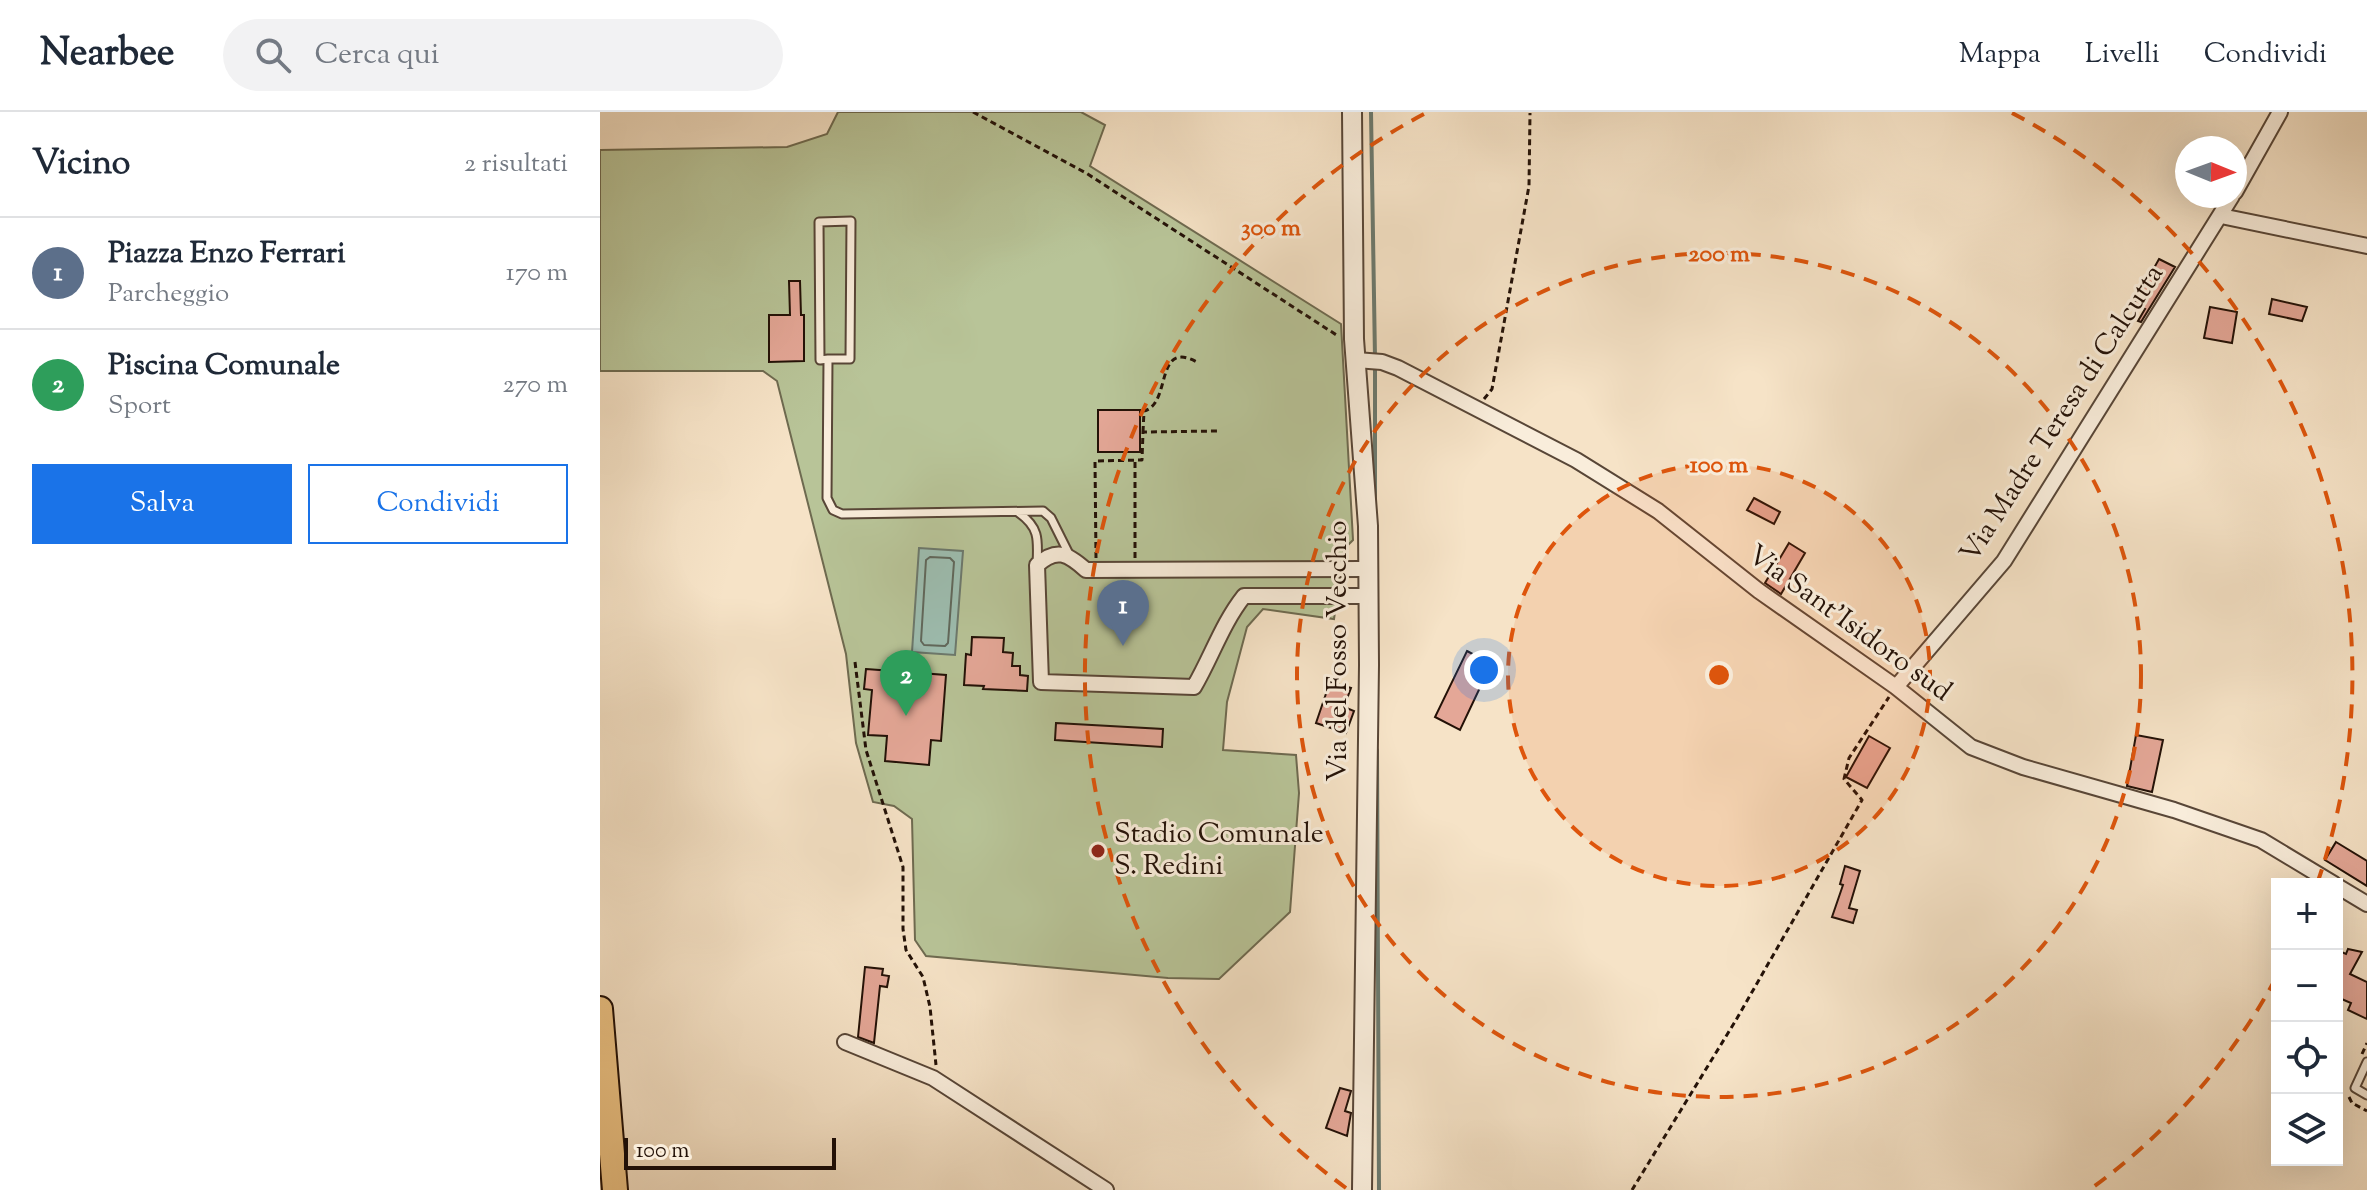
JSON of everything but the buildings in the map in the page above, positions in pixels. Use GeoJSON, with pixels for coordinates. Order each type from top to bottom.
{"type":"FeatureCollection","features":[{"type":"Feature","properties":{"kind":"highway"},"geometry":{"type":"LineString","coordinates":[[600,1009],[615,1190]]}},
{"type":"Feature","properties":{"kind":"highway"},"geometry":{"type":"LineString","coordinates":[[600,1139],[605,1190]]}},
{"type":"Feature","properties":{"kind":"street","name":"Via del Fosso Vecchio"},"geometry":{"type":"LineString","coordinates":[[1352,112],[1354,339],[1369,361],[1362,1190]]}},
{"type":"Feature","properties":{"kind":"street","name":"Via Madre Teresa di Calcutta"},"geometry":{"type":"LineString","coordinates":[[2247,171],[2280,112]]}},
{"type":"Feature","properties":{"kind":"street","name":"Via Madre Teresa di Calcutta"},"geometry":{"type":"LineString","coordinates":[[1896,687],[2004,561],[2226,208]]}},
{"type":"Feature","properties":{"kind":"street"},"geometry":{"type":"LineString","coordinates":[[2221,216],[2367,246]]}},
{"type":"Feature","properties":{"kind":"street","name":"Via Sant'Isidoro sud"},"geometry":{"type":"LineString","coordinates":[[1369,361],[1475,409],[1576,460],[1658,511],[1759,591],[1896,687],[1971,747],[2023,767],[2174,810],[2261,840],[2323,878]]}},
{"type":"Feature","properties":{"kind":"street"},"geometry":{"type":"LineString","coordinates":[[1239,570],[1244,596],[1226,619],[1213,654],[1194,687],[1041,682],[1037,565],[1045,557],[1058,552],[1070,556],[1086,570],[1368,569]]}},
{"type":"Feature","properties":{"kind":"street"},"geometry":{"type":"LineString","coordinates":[[1244,596],[1368,596]]}},
{"type":"Feature","properties":{"kind":"street","name":"Via Sant'Isidoro sud"},"geometry":{"type":"LineString","coordinates":[[2343,890],[2367,904]]}},
{"type":"Feature","properties":{"kind":"street"},"geometry":{"type":"LineString","coordinates":[[845,1042],[933,1078],[1106,1190]]}},
{"type":"Feature","properties":{"kind":"lane"},"geometry":{"type":"LineString","coordinates":[[851,221],[850,359],[828,359],[820,360],[819,222],[851,221]]}},
{"type":"Feature","properties":{"kind":"lane"},"geometry":{"type":"LineString","coordinates":[[828,359],[827,498],[833,510],[842,514],[1043,511],[1051,518],[1070,556]]}},
{"type":"Feature","properties":{"kind":"lane"},"geometry":{"type":"LineString","coordinates":[[1017,511],[1033,523],[1038,541],[1037,565]]}},
{"type":"Feature","properties":{"kind":"lane"},"geometry":{"type":"LineString","coordinates":[[2367,1062],[2355,1088],[2367,1095]]}},
{"type":"Feature","properties":{"kind":"path"},"geometry":{"type":"LineString","coordinates":[[973,112],[1086,173],[1249,276],[1333,335],[1354,339]]}},
{"type":"Feature","properties":{"kind":"path"},"geometry":{"type":"LineString","coordinates":[[1475,409],[1492,389],[1495,373],[1529,186],[1530,113]]}},
{"type":"Feature","properties":{"kind":"path"},"geometry":{"type":"LineString","coordinates":[[1097,570],[1095,461],[1142,460],[1144,411],[1157,404],[1165,371],[1179,357],[1188,357],[1197,362]]}},
{"type":"Feature","properties":{"kind":"path"},"geometry":{"type":"LineString","coordinates":[[1143,432],[1219,431]]}},
{"type":"Feature","properties":{"kind":"path"},"geometry":{"type":"LineString","coordinates":[[1135,460],[1135,570]]}},
{"type":"Feature","properties":{"kind":"path"},"geometry":{"type":"LineString","coordinates":[[855,662],[866,750],[903,867],[906,950],[923,977],[930,1007],[937,1073],[933,1078]]}},
{"type":"Feature","properties":{"kind":"path"},"geometry":{"type":"LineString","coordinates":[[1632,1190],[1736,1020],[1862,800],[1844,779],[1849,758],[1896,687]]}},
{"type":"Feature","properties":{"kind":"green space"},"geometry":{"type":"Polygon","coordinates":[[[838,112],[1081,112],[1105,125],[1090,166],[1341,324],[1353,540],[1344,549],[1334,619],[1263,609],[1247,627],[1227,702],[1223,750],[1296,755],[1299,793],[1290,912],[1219,979],[1168,978],[926,956],[915,940],[912,819],[894,806],[873,802],[856,743],[846,654],[777,381],[763,371],[600,371],[600,150],[787,147],[827,134],[838,112]]]}},
{"type":"Feature","properties":{"kind":"water"},"geometry":{"type":"Polygon","coordinates":[[[919,548],[963,551],[955,655],[912,652],[919,548]]]}},
{"type":"Feature","properties":{"kind":"waterway"},"geometry":{"type":"LineString","coordinates":[[1371,112],[1375,358]]}},
{"type":"Feature","properties":{"kind":"waterway"},"geometry":{"type":"LineString","coordinates":[[1375,366],[1375,510]]}},
{"type":"Feature","properties":{"kind":"waterway"},"geometry":{"type":"LineString","coordinates":[[1377,750],[1379,1190]]}},
{"type":"Feature","properties":{"kind":"place","name":"Piazza Enzo Ferrari"},"geometry":{"type":"Point","coordinates":[1123,646]}},
{"type":"Feature","properties":{"kind":"place","name":"Piscina Comunale"},"geometry":{"type":"Point","coordinates":[906,716]}},
{"type":"Feature","properties":{"kind":"place","name":"Stadio Comunale S. Redini"},"geometry":{"type":"Point","coordinates":[1098,851]}}]}
